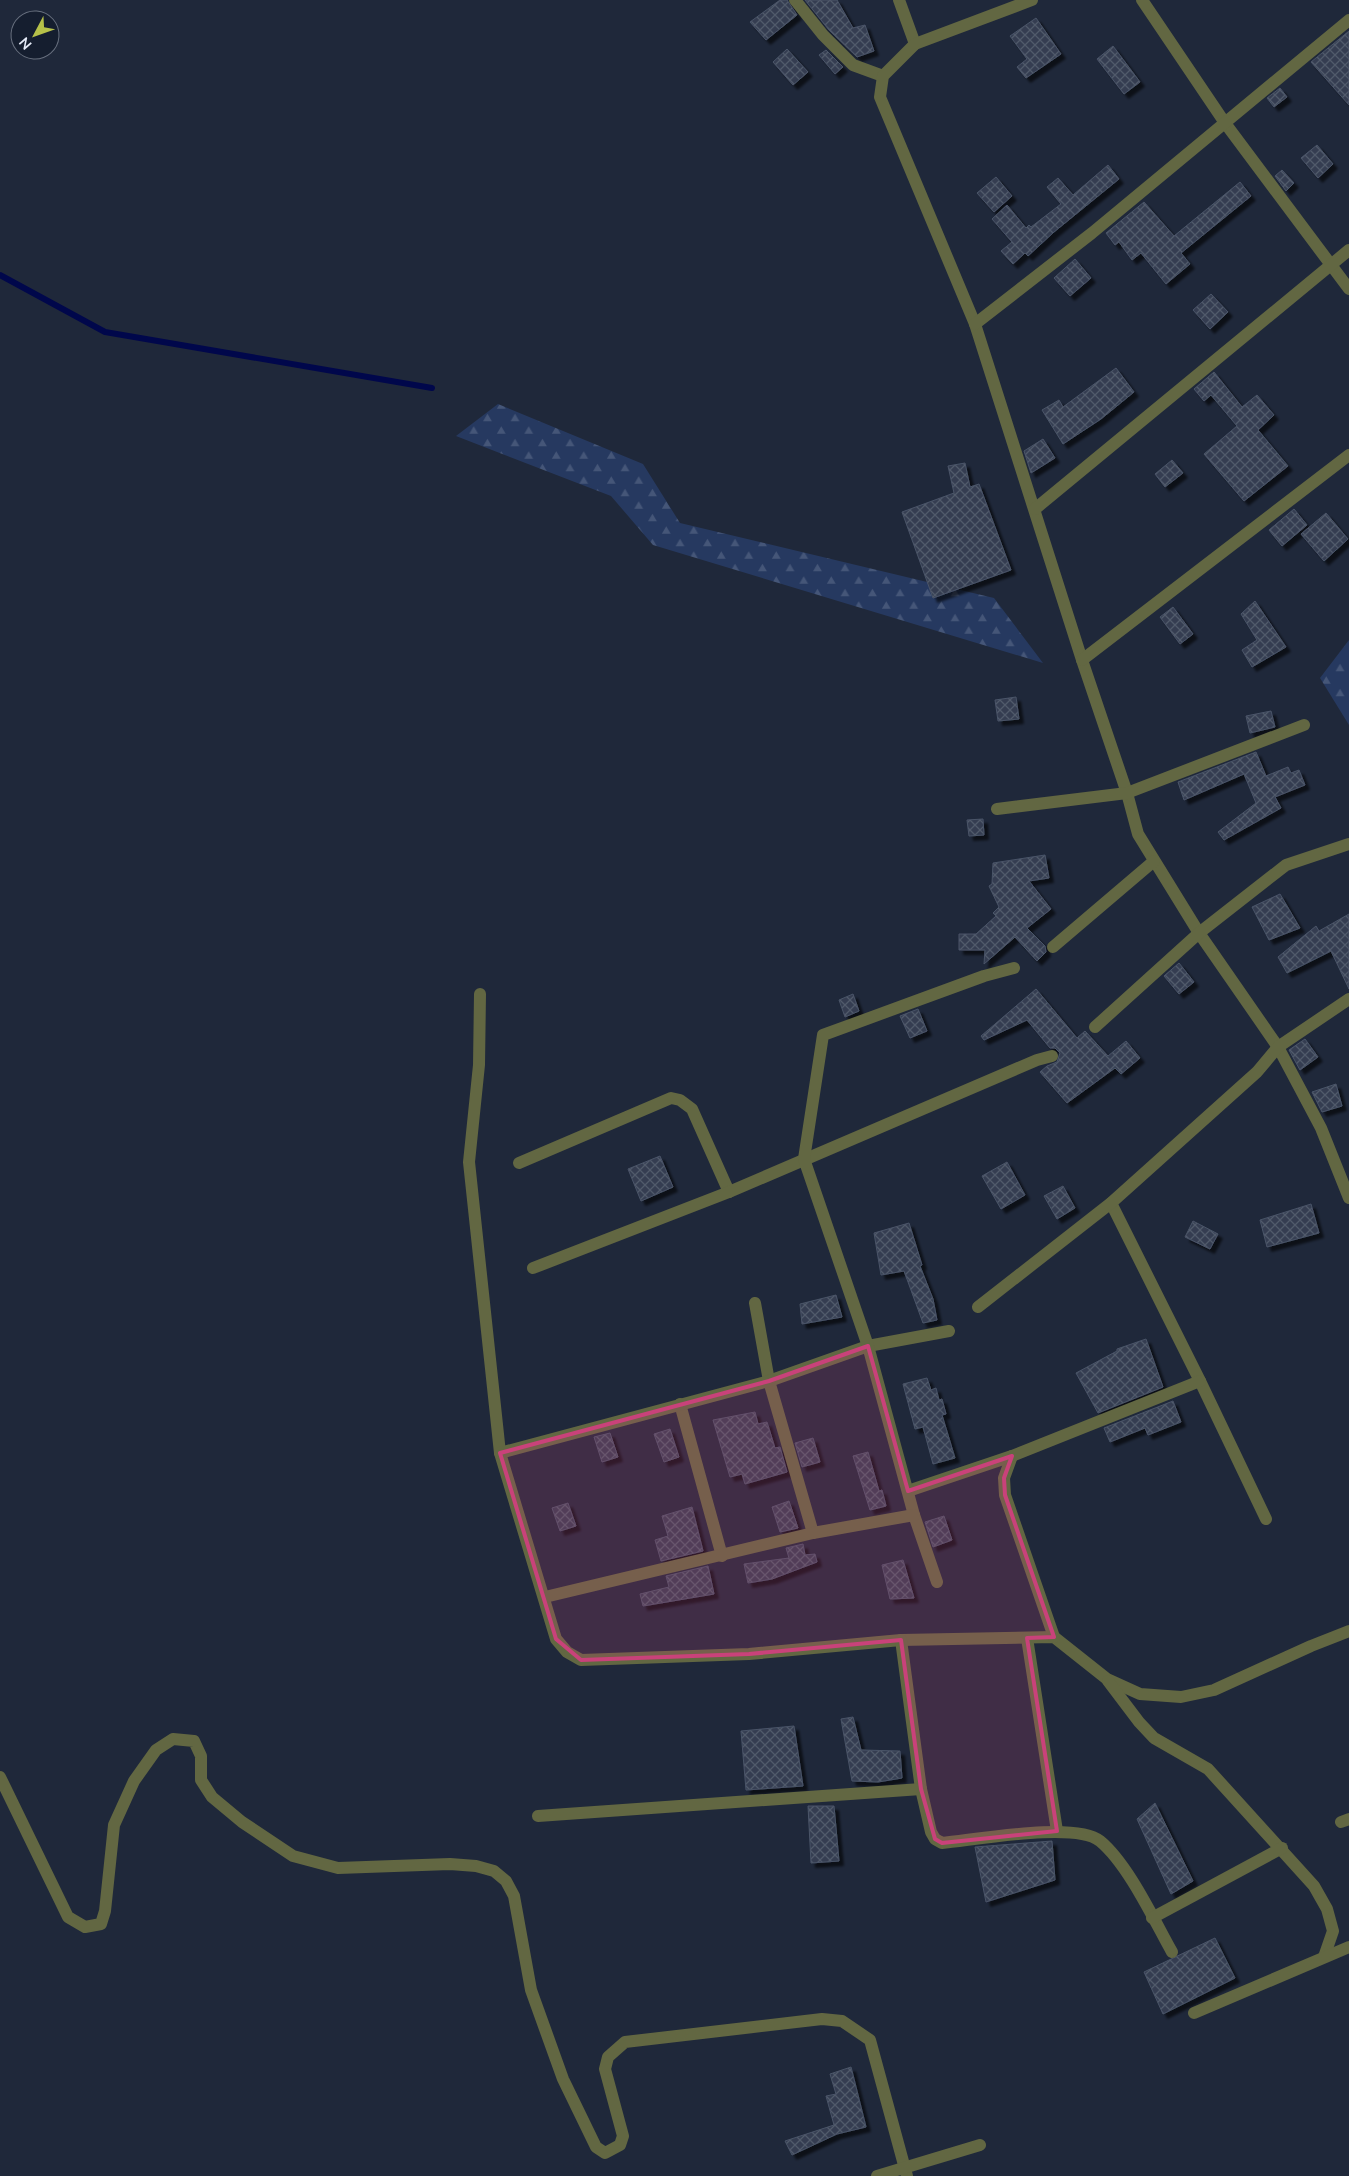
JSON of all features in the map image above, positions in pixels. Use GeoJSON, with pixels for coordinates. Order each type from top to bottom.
{"type":"FeatureCollection","features":[{"type":"Feature","properties":{"kind":"street"},"geometry":{"type":"LineString","coordinates":[[794,0],[823,35],[853,65],[883,76]]}},
{"type":"Feature","properties":{"kind":"street"},"geometry":{"type":"LineString","coordinates":[[898,0],[915,44]]}},
{"type":"Feature","properties":{"kind":"street"},"geometry":{"type":"LineString","coordinates":[[1032,0],[915,44],[883,76],[880,97],[976,324],[1082,660],[1127,793],[1138,834],[1199,933],[1278,1047],[1344,1170],[1349,1198]]}},
{"type":"Feature","properties":{"kind":"street"},"geometry":{"type":"LineString","coordinates":[[1142,0],[1225,123],[1349,290]]}},
{"type":"Feature","properties":{"kind":"street"},"geometry":{"type":"LineString","coordinates":[[976,324],[1092,233],[1349,20]]}},
{"type":"Feature","properties":{"kind":"street"},"geometry":{"type":"LineString","coordinates":[[1035,509],[1349,250]]}},
{"type":"Feature","properties":{"kind":"street"},"geometry":{"type":"LineString","coordinates":[[1082,660],[1349,455]]}},
{"type":"Feature","properties":{"kind":"street"},"geometry":{"type":"LineString","coordinates":[[997,809],[1127,793],[1304,725]]}},
{"type":"Feature","properties":{"kind":"street"},"geometry":{"type":"LineString","coordinates":[[1095,1027],[1199,933],[1286,865],[1349,844]]}},
{"type":"Feature","properties":{"kind":"street"},"geometry":{"type":"LineString","coordinates":[[1053,947],[1154,861]]}},
{"type":"Feature","properties":{"kind":"street"},"geometry":{"type":"LineString","coordinates":[[936,1582],[914,1515],[868,1346],[804,1159],[823,1034],[984,976],[1014,968]]}},
{"type":"Feature","properties":{"kind":"street"},"geometry":{"type":"LineString","coordinates":[[480,994],[479,1066],[470,1162],[500,1453],[545,1597],[556,1639],[567,1652],[581,1660],[749,1654],[901,1640],[1054,1637]]}},
{"type":"Feature","properties":{"kind":"street"},"geometry":{"type":"LineString","coordinates":[[978,1307],[1111,1203],[1256,1072],[1278,1047],[1349,999]]}},
{"type":"Feature","properties":{"kind":"street"},"geometry":{"type":"LineString","coordinates":[[533,1268],[729,1192],[1036,1060],[1052,1056]]}},
{"type":"Feature","properties":{"kind":"street"},"geometry":{"type":"LineString","coordinates":[[519,1163],[670,1098],[680,1100],[692,1110],[729,1192]]}},
{"type":"Feature","properties":{"kind":"street"},"geometry":{"type":"LineString","coordinates":[[1111,1203],[1200,1381],[1266,1519]]}},
{"type":"Feature","properties":{"kind":"street"},"geometry":{"type":"LineString","coordinates":[[755,1304],[769,1381],[813,1534]]}},
{"type":"Feature","properties":{"kind":"street"},"geometry":{"type":"LineString","coordinates":[[500,1453],[769,1381],[868,1346],[949,1331]]}},
{"type":"Feature","properties":{"kind":"street"},"geometry":{"type":"LineString","coordinates":[[908,1491],[1012,1456],[1200,1381]]}},
{"type":"Feature","properties":{"kind":"street"},"geometry":{"type":"LineString","coordinates":[[680,1404],[722,1556]]}},
{"type":"Feature","properties":{"kind":"street"},"geometry":{"type":"LineString","coordinates":[[1012,1456],[1004,1478],[1005,1495],[1054,1637],[1107,1679],[1140,1694],[1181,1697],[1214,1690],[1349,1631]]}},
{"type":"Feature","properties":{"kind":"street"},"geometry":{"type":"LineString","coordinates":[[545,1597],[813,1534],[914,1515]]}},
{"type":"Feature","properties":{"kind":"street"},"geometry":{"type":"LineString","coordinates":[[1027,1638],[1057,1831]]}},
{"type":"Feature","properties":{"kind":"street"},"geometry":{"type":"LineString","coordinates":[[901,1640],[921,1789],[935,1839],[942,1843],[1057,1831],[1086,1835],[1100,1840],[1124,1868],[1172,1952]]}},
{"type":"Feature","properties":{"kind":"street"},"geometry":{"type":"LineString","coordinates":[[1107,1679],[1139,1722],[1154,1738],[1208,1769],[1282,1848],[1314,1886],[1327,1909],[1333,1930],[1324,1957]]}},
{"type":"Feature","properties":{"kind":"street"},"geometry":{"type":"LineString","coordinates":[[0,1777],[68,1917],[85,1927],[101,1924],[105,1911],[114,1825],[134,1781],[156,1750],[174,1739],[194,1742],[201,1756],[201,1780],[212,1797],[242,1822],[293,1856],[338,1868],[450,1864],[476,1866],[494,1872],[506,1880],[514,1896],[531,1990],[563,2079],[596,2147],[605,2153],[620,2145],[623,2136],[605,2069],[608,2057],[625,2042],[822,2019],[842,2021],[870,2040],[906,2172]]}},
{"type":"Feature","properties":{"kind":"street"},"geometry":{"type":"LineString","coordinates":[[538,1816],[921,1789]]}},
{"type":"Feature","properties":{"kind":"street"},"geometry":{"type":"LineString","coordinates":[[1152,1918],[1282,1848]]}},
{"type":"Feature","properties":{"kind":"street"},"geometry":{"type":"LineString","coordinates":[[1194,2013],[1349,1946]]}},
{"type":"Feature","properties":{"kind":"street"},"geometry":{"type":"LineString","coordinates":[[877,2176],[906,2172],[980,2145]]}},
{"type":"Feature","properties":{"kind":"highlighted area"},"geometry":{"type":"Polygon","coordinates":[[[868,1346],[908,1491],[1012,1456],[1004,1478],[1005,1495],[1054,1637],[1027,1638],[1057,1831],[942,1843],[935,1839],[921,1789],[901,1640],[749,1654],[581,1660],[556,1639],[500,1453],[769,1381],[868,1346]]]}},
{"type":"Feature","properties":{"kind":"green space"},"geometry":{"type":"Polygon","coordinates":[[[498,404],[643,464],[680,523],[994,598],[1043,663],[653,545],[611,496],[456,436],[498,404]]]}},
{"type":"Feature","properties":{"kind":"green space"},"geometry":{"type":"Polygon","coordinates":[[[1349,640],[1349,725],[1320,678],[1349,640]]]}},
{"type":"Feature","properties":{"kind":"building"},"geometry":{"type":"Polygon","coordinates":[[[780,0],[787,0],[797,15],[766,40],[750,22],[780,0]]]}},
{"type":"Feature","properties":{"kind":"building"},"geometry":{"type":"Polygon","coordinates":[[[805,0],[837,0],[853,28],[865,25],[874,51],[857,57],[829,30],[805,0]]]}},
{"type":"Feature","properties":{"kind":"building"},"geometry":{"type":"Polygon","coordinates":[[[1036,18],[1061,54],[1026,78],[1017,67],[1027,59],[1010,36],[1036,18]]]}},
{"type":"Feature","properties":{"kind":"building"},"geometry":{"type":"Polygon","coordinates":[[[1349,31],[1349,105],[1311,62],[1349,31]]]}},
{"type":"Feature","properties":{"kind":"building"},"geometry":{"type":"Polygon","coordinates":[[[1113,46],[1140,82],[1124,94],[1097,59],[1113,46]]]}},
{"type":"Feature","properties":{"kind":"building"},"geometry":{"type":"Polygon","coordinates":[[[787,49],[808,72],[793,85],[773,62],[787,49]]]}},
{"type":"Feature","properties":{"kind":"building"},"geometry":{"type":"Polygon","coordinates":[[[826,50],[843,67],[835,74],[819,55],[826,50]]]}},
{"type":"Feature","properties":{"kind":"building"},"geometry":{"type":"Polygon","coordinates":[[[1280,88],[1287,97],[1274,107],[1267,98],[1280,88]]]}},
{"type":"Feature","properties":{"kind":"building"},"geometry":{"type":"Polygon","coordinates":[[[1317,145],[1333,164],[1318,178],[1301,158],[1317,145]]]}},
{"type":"Feature","properties":{"kind":"building"},"geometry":{"type":"Polygon","coordinates":[[[1108,165],[1119,179],[1054,232],[1028,256],[1025,253],[1013,264],[1001,251],[1012,242],[992,219],[1007,205],[1026,228],[1029,225],[1031,227],[1061,204],[1047,187],[1058,178],[1073,195],[1108,165]]]}},
{"type":"Feature","properties":{"kind":"building"},"geometry":{"type":"Polygon","coordinates":[[[1282,170],[1294,183],[1286,191],[1275,176],[1282,170]]]}},
{"type":"Feature","properties":{"kind":"building"},"geometry":{"type":"Polygon","coordinates":[[[996,177],[1012,196],[994,212],[977,193],[996,177]]]}},
{"type":"Feature","properties":{"kind":"building"},"geometry":{"type":"Polygon","coordinates":[[[1240,182],[1251,196],[1181,253],[1190,264],[1166,284],[1141,253],[1132,260],[1119,242],[1115,245],[1106,233],[1144,202],[1174,236],[1240,182]]]}},
{"type":"Feature","properties":{"kind":"building"},"geometry":{"type":"Polygon","coordinates":[[[1075,259],[1091,278],[1070,296],[1054,278],[1075,259]]]}},
{"type":"Feature","properties":{"kind":"building"},"geometry":{"type":"Polygon","coordinates":[[[1211,294],[1228,312],[1210,329],[1193,310],[1211,294]]]}},
{"type":"Feature","properties":{"kind":"building"},"geometry":{"type":"Polygon","coordinates":[[[1116,368],[1134,392],[1101,419],[1063,444],[1042,410],[1059,400],[1063,407],[1116,368]]]}},
{"type":"Feature","properties":{"kind":"building"},"geometry":{"type":"Polygon","coordinates":[[[1214,372],[1242,407],[1257,395],[1274,415],[1258,430],[1288,466],[1244,501],[1204,454],[1237,426],[1211,395],[1204,401],[1194,389],[1214,372]]]}},
{"type":"Feature","properties":{"kind":"building"},"geometry":{"type":"Polygon","coordinates":[[[1043,439],[1055,458],[1031,473],[1024,451],[1043,439]]]}},
{"type":"Feature","properties":{"kind":"building"},"geometry":{"type":"Polygon","coordinates":[[[1172,460],[1183,473],[1165,487],[1155,474],[1172,460]]]}},
{"type":"Feature","properties":{"kind":"building"},"geometry":{"type":"Polygon","coordinates":[[[965,463],[970,487],[979,484],[1011,570],[933,598],[902,512],[954,493],[948,466],[965,463]]]}},
{"type":"Feature","properties":{"kind":"building"},"geometry":{"type":"Polygon","coordinates":[[[1294,509],[1307,525],[1282,546],[1269,530],[1294,509]]]}},
{"type":"Feature","properties":{"kind":"building"},"geometry":{"type":"Polygon","coordinates":[[[1326,513],[1348,539],[1324,561],[1301,534],[1326,513]]]}},
{"type":"Feature","properties":{"kind":"building"},"geometry":{"type":"Polygon","coordinates":[[[1255,601],[1286,647],[1252,667],[1242,650],[1257,640],[1241,614],[1255,601]]]}},
{"type":"Feature","properties":{"kind":"building"},"geometry":{"type":"Polygon","coordinates":[[[1173,607],[1193,634],[1180,644],[1160,617],[1173,607]]]}},
{"type":"Feature","properties":{"kind":"building"},"geometry":{"type":"Polygon","coordinates":[[[1016,697],[1019,719],[998,721],[995,700],[1016,697]]]}},
{"type":"Feature","properties":{"kind":"building"},"geometry":{"type":"Polygon","coordinates":[[[1271,711],[1275,727],[1250,733],[1246,716],[1271,711]]]}},
{"type":"Feature","properties":{"kind":"building"},"geometry":{"type":"Polygon","coordinates":[[[1256,752],[1266,776],[1288,767],[1291,773],[1299,770],[1305,785],[1275,797],[1281,808],[1224,840],[1218,832],[1256,803],[1244,774],[1184,800],[1178,782],[1256,752]]]}},
{"type":"Feature","properties":{"kind":"building"},"geometry":{"type":"Polygon","coordinates":[[[983,819],[984,835],[969,836],[967,820],[983,819]]]}},
{"type":"Feature","properties":{"kind":"building"},"geometry":{"type":"Polygon","coordinates":[[[1045,855],[1049,878],[1029,881],[1051,909],[1027,928],[1045,946],[1046,952],[1037,961],[1015,937],[984,964],[985,950],[959,950],[959,934],[976,934],[996,916],[993,913],[999,907],[989,886],[992,884],[993,863],[1045,855]]]}},
{"type":"Feature","properties":{"kind":"building"},"geometry":{"type":"Polygon","coordinates":[[[1280,894],[1300,928],[1269,940],[1252,907],[1280,894]]]}},
{"type":"Feature","properties":{"kind":"building"},"geometry":{"type":"Polygon","coordinates":[[[1349,914],[1349,989],[1331,951],[1287,973],[1278,957],[1316,926],[1319,931],[1349,914]]]}},
{"type":"Feature","properties":{"kind":"building"},"geometry":{"type":"Polygon","coordinates":[[[1179,963],[1194,982],[1179,994],[1164,976],[1179,963]]]}},
{"type":"Feature","properties":{"kind":"building"},"geometry":{"type":"Polygon","coordinates":[[[1036,989],[1077,1038],[1085,1031],[1108,1056],[1126,1041],[1140,1058],[1121,1074],[1115,1068],[1067,1103],[1040,1072],[1047,1066],[1057,1062],[1060,1053],[1055,1048],[1050,1048],[1027,1020],[984,1040],[981,1036],[1036,989]]]}},
{"type":"Feature","properties":{"kind":"building"},"geometry":{"type":"Polygon","coordinates":[[[853,994],[859,1011],[845,1017],[839,1000],[853,994]]]}},
{"type":"Feature","properties":{"kind":"building"},"geometry":{"type":"Polygon","coordinates":[[[918,1009],[927,1031],[910,1038],[900,1016],[918,1009]]]}},
{"type":"Feature","properties":{"kind":"building"},"geometry":{"type":"Polygon","coordinates":[[[1305,1039],[1318,1057],[1300,1070],[1289,1050],[1305,1039]]]}},
{"type":"Feature","properties":{"kind":"building"},"geometry":{"type":"Polygon","coordinates":[[[1336,1084],[1342,1106],[1322,1112],[1312,1092],[1336,1084]]]}},
{"type":"Feature","properties":{"kind":"building"},"geometry":{"type":"Polygon","coordinates":[[[660,1156],[673,1187],[641,1201],[628,1169],[660,1156]]]}},
{"type":"Feature","properties":{"kind":"building"},"geometry":{"type":"Polygon","coordinates":[[[1007,1162],[1025,1195],[1001,1209],[982,1176],[1007,1162]]]}},
{"type":"Feature","properties":{"kind":"building"},"geometry":{"type":"Polygon","coordinates":[[[1063,1186],[1075,1208],[1057,1219],[1044,1196],[1063,1186]]]}},
{"type":"Feature","properties":{"kind":"building"},"geometry":{"type":"Polygon","coordinates":[[[1311,1204],[1319,1233],[1267,1247],[1260,1220],[1311,1204]]]}},
{"type":"Feature","properties":{"kind":"building"},"geometry":{"type":"Polygon","coordinates":[[[1193,1221],[1218,1234],[1210,1249],[1185,1237],[1193,1221]]]}},
{"type":"Feature","properties":{"kind":"building"},"geometry":{"type":"Polygon","coordinates":[[[909,1223],[922,1265],[920,1266],[933,1299],[937,1320],[923,1323],[904,1271],[881,1275],[874,1233],[909,1223]]]}},
{"type":"Feature","properties":{"kind":"building"},"geometry":{"type":"Polygon","coordinates":[[[836,1295],[842,1317],[802,1324],[800,1304],[836,1295]]]}},
{"type":"Feature","properties":{"kind":"building"},"geometry":{"type":"Polygon","coordinates":[[[1146,1339],[1163,1387],[1098,1413],[1076,1373],[1117,1351],[1117,1349],[1146,1339]]]}},
{"type":"Feature","properties":{"kind":"building"},"geometry":{"type":"Polygon","coordinates":[[[927,1378],[931,1390],[936,1388],[939,1400],[942,1399],[946,1414],[942,1415],[955,1458],[933,1464],[923,1427],[915,1429],[903,1384],[927,1378]]]}},
{"type":"Feature","properties":{"kind":"building"},"geometry":{"type":"Polygon","coordinates":[[[1173,1401],[1181,1422],[1148,1435],[1145,1428],[1110,1442],[1104,1428],[1173,1401]]]}},
{"type":"Feature","properties":{"kind":"building"},"geometry":{"type":"Polygon","coordinates":[[[755,1412],[758,1424],[767,1422],[775,1448],[780,1447],[787,1472],[745,1484],[742,1474],[730,1477],[713,1420],[755,1412]]]}},
{"type":"Feature","properties":{"kind":"building"},"geometry":{"type":"Polygon","coordinates":[[[670,1429],[679,1457],[664,1462],[654,1434],[670,1429]]]}},
{"type":"Feature","properties":{"kind":"building"},"geometry":{"type":"Polygon","coordinates":[[[610,1433],[618,1457],[602,1462],[594,1437],[610,1433]]]}},
{"type":"Feature","properties":{"kind":"building"},"geometry":{"type":"Polygon","coordinates":[[[813,1438],[820,1462],[802,1467],[795,1443],[813,1438]]]}},
{"type":"Feature","properties":{"kind":"building"},"geometry":{"type":"Polygon","coordinates":[[[868,1452],[879,1491],[882,1490],[886,1506],[870,1510],[853,1456],[868,1452]]]}},
{"type":"Feature","properties":{"kind":"building"},"geometry":{"type":"Polygon","coordinates":[[[789,1501],[798,1528],[780,1532],[772,1507],[789,1501]]]}},
{"type":"Feature","properties":{"kind":"building"},"geometry":{"type":"Polygon","coordinates":[[[568,1503],[576,1526],[560,1531],[552,1508],[568,1503]]]}},
{"type":"Feature","properties":{"kind":"building"},"geometry":{"type":"Polygon","coordinates":[[[692,1507],[703,1551],[661,1561],[655,1540],[668,1536],[662,1516],[692,1507]]]}},
{"type":"Feature","properties":{"kind":"building"},"geometry":{"type":"Polygon","coordinates":[[[944,1516],[952,1540],[933,1547],[925,1522],[944,1516]]]}},
{"type":"Feature","properties":{"kind":"building"},"geometry":{"type":"Polygon","coordinates":[[[803,1544],[805,1555],[815,1554],[817,1562],[772,1579],[748,1583],[744,1564],[789,1558],[786,1548],[803,1544]]]}},
{"type":"Feature","properties":{"kind":"building"},"geometry":{"type":"Polygon","coordinates":[[[903,1560],[914,1598],[890,1599],[882,1565],[903,1560]]]}},
{"type":"Feature","properties":{"kind":"building"},"geometry":{"type":"Polygon","coordinates":[[[708,1566],[714,1594],[643,1606],[640,1594],[669,1587],[666,1576],[708,1566]]]}},
{"type":"Feature","properties":{"kind":"building"},"geometry":{"type":"Polygon","coordinates":[[[853,1717],[861,1750],[900,1751],[902,1778],[878,1782],[852,1781],[841,1719],[853,1717]]]}},
{"type":"Feature","properties":{"kind":"building"},"geometry":{"type":"Polygon","coordinates":[[[794,1726],[803,1786],[746,1790],[741,1731],[794,1726]]]}},
{"type":"Feature","properties":{"kind":"building"},"geometry":{"type":"Polygon","coordinates":[[[1155,1803],[1193,1881],[1171,1894],[1137,1819],[1155,1803]]]}},
{"type":"Feature","properties":{"kind":"building"},"geometry":{"type":"Polygon","coordinates":[[[808,1806],[834,1806],[839,1861],[811,1863],[808,1806]]]}},
{"type":"Feature","properties":{"kind":"building"},"geometry":{"type":"Polygon","coordinates":[[[1052,1841],[1055,1880],[986,1902],[975,1847],[1052,1841]]]}},
{"type":"Feature","properties":{"kind":"building"},"geometry":{"type":"Polygon","coordinates":[[[1215,1938],[1235,1978],[1163,2014],[1144,1972],[1215,1938]]]}},
{"type":"Feature","properties":{"kind":"building"},"geometry":{"type":"Polygon","coordinates":[[[851,2067],[866,2127],[837,2134],[792,2155],[785,2141],[834,2125],[826,2096],[836,2094],[830,2074],[851,2067]]]}},
{"type":"Feature","properties":{"kind":"waterway"},"geometry":{"type":"LineString","coordinates":[[0,275],[105,332],[432,388]]}}]}
